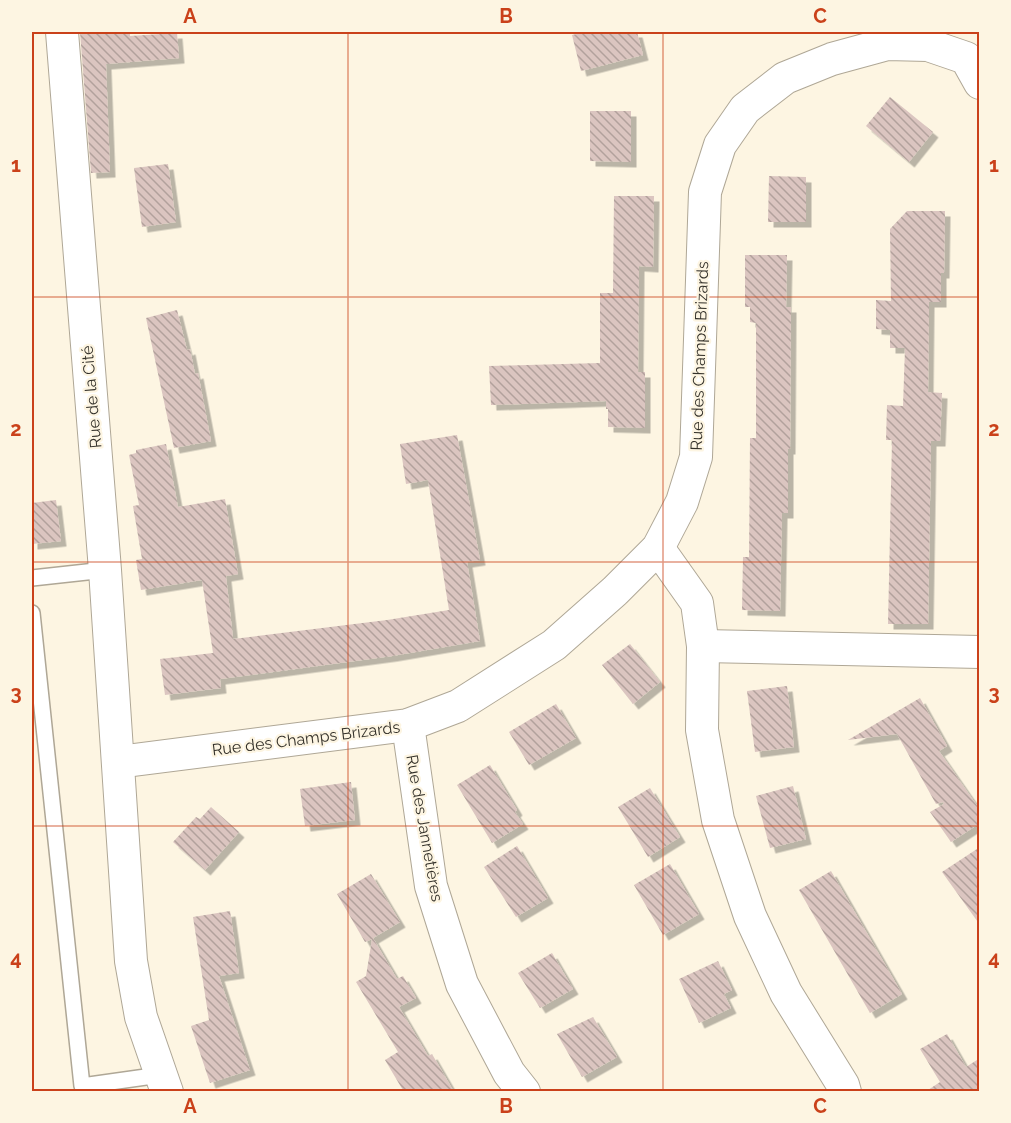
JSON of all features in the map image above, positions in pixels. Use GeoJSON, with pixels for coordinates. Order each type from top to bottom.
{"type":"FeatureCollection","features":[{"type":"Feature","properties":{"kind":"street","name":"Rue de la Cité"},"geometry":{"type":"LineString","coordinates":[[62,32],[118,762]]}},
{"type":"Feature","properties":{"kind":"street","name":"Rue des Champs Brizards"},"geometry":{"type":"LineString","coordinates":[[118,762],[408,725],[458,706],[554,645],[615,591],[658,548],[682,502],[696,457],[705,192],[720,145],[745,109],[785,78],[832,59],[887,44],[928,45],[966,58],[980,83]]}},
{"type":"Feature","properties":{"kind":"street"},"geometry":{"type":"LineString","coordinates":[[658,548],[697,603],[703,646],[702,730],[718,820],[750,916],[786,993],[843,1085],[845,1092]]}},
{"type":"Feature","properties":{"kind":"street"},"geometry":{"type":"LineString","coordinates":[[703,646],[980,652]]}},
{"type":"Feature","properties":{"kind":"street","name":"Rue des Jannetières"},"geometry":{"type":"LineString","coordinates":[[408,725],[432,886],[462,984],[509,1073],[524,1092]]}},
{"type":"Feature","properties":{"kind":"street"},"geometry":{"type":"LineString","coordinates":[[118,762],[131,960],[141,1017],[164,1083]]}},
{"type":"Feature","properties":{"kind":"lane"},"geometry":{"type":"LineString","coordinates":[[32,578],[105,570]]}},
{"type":"Feature","properties":{"kind":"lane"},"geometry":{"type":"LineString","coordinates":[[32,613],[82,1086],[164,1083]]}},
{"type":"Feature","properties":{"kind":"building"},"geometry":{"type":"Polygon","coordinates":[[[80,32],[130,32],[130,36],[177,33],[179,58],[106,64],[110,172],[91,173],[80,32]]]}},
{"type":"Feature","properties":{"kind":"building"},"geometry":{"type":"Polygon","coordinates":[[[586,32],[637,32],[643,55],[581,71],[572,35],[586,32]]]}},
{"type":"Feature","properties":{"kind":"building"},"geometry":{"type":"Polygon","coordinates":[[[890,97],[933,132],[909,162],[866,126],[890,97]]]}},
{"type":"Feature","properties":{"kind":"building"},"geometry":{"type":"Polygon","coordinates":[[[590,111],[631,111],[631,162],[590,161],[590,111]]]}},
{"type":"Feature","properties":{"kind":"building"},"geometry":{"type":"Polygon","coordinates":[[[168,164],[176,222],[142,227],[134,168],[168,164]]]}},
{"type":"Feature","properties":{"kind":"building"},"geometry":{"type":"Polygon","coordinates":[[[769,176],[806,177],[806,222],[768,222],[769,176]]]}},
{"type":"Feature","properties":{"kind":"building"},"geometry":{"type":"Polygon","coordinates":[[[614,196],[654,196],[653,267],[639,266],[638,372],[645,372],[645,428],[608,427],[606,401],[491,405],[489,366],[600,363],[600,293],[613,293],[614,196]]]}},
{"type":"Feature","properties":{"kind":"building"},"geometry":{"type":"Polygon","coordinates":[[[907,211],[945,211],[941,302],[929,302],[928,392],[942,393],[940,441],[931,441],[928,624],[888,624],[892,440],[886,440],[887,405],[903,406],[905,348],[890,348],[890,330],[876,329],[876,300],[891,301],[890,229],[907,211]]]}},
{"type":"Feature","properties":{"kind":"building"},"geometry":{"type":"Polygon","coordinates":[[[745,255],[787,255],[786,307],[791,307],[790,449],[788,449],[788,513],[782,513],[780,611],[742,610],[743,557],[749,557],[750,438],[756,438],[756,323],[750,322],[750,307],[745,307],[745,255]]]}},
{"type":"Feature","properties":{"kind":"building"},"geometry":{"type":"Polygon","coordinates":[[[177,310],[187,350],[190,349],[195,374],[198,373],[211,441],[174,448],[146,318],[177,310]]]}},
{"type":"Feature","properties":{"kind":"building"},"geometry":{"type":"Polygon","coordinates":[[[457,435],[480,560],[467,562],[480,641],[392,656],[220,679],[221,688],[165,695],[160,659],[213,653],[202,580],[141,590],[136,560],[142,559],[133,506],[139,505],[129,455],[136,453],[136,450],[166,444],[178,507],[225,499],[238,574],[226,576],[233,639],[449,610],[428,480],[406,484],[400,444],[457,435]]]}},
{"type":"Feature","properties":{"kind":"building"},"geometry":{"type":"Polygon","coordinates":[[[56,500],[61,541],[32,544],[32,503],[56,500]]]}},
{"type":"Feature","properties":{"kind":"building"},"geometry":{"type":"Polygon","coordinates":[[[630,644],[660,682],[633,704],[602,665],[630,644]]]}},
{"type":"Feature","properties":{"kind":"building"},"geometry":{"type":"Polygon","coordinates":[[[787,686],[794,747],[755,752],[747,691],[787,686]]]}},
{"type":"Feature","properties":{"kind":"building"},"geometry":{"type":"Polygon","coordinates":[[[920,698],[947,746],[939,751],[980,810],[980,823],[951,842],[930,812],[944,804],[943,802],[936,804],[897,734],[848,740],[920,698]]]}},
{"type":"Feature","properties":{"kind":"building"},"geometry":{"type":"Polygon","coordinates":[[[556,704],[576,738],[529,765],[509,732],[556,704]]]}},
{"type":"Feature","properties":{"kind":"building"},"geometry":{"type":"Polygon","coordinates":[[[490,765],[523,824],[492,843],[457,785],[490,765]]]}},
{"type":"Feature","properties":{"kind":"building"},"geometry":{"type":"Polygon","coordinates":[[[351,782],[355,820],[305,826],[300,789],[351,782]]]}},
{"type":"Feature","properties":{"kind":"building"},"geometry":{"type":"Polygon","coordinates":[[[793,786],[806,839],[770,848],[756,796],[793,786]]]}},
{"type":"Feature","properties":{"kind":"building"},"geometry":{"type":"Polygon","coordinates":[[[650,788],[680,837],[648,857],[618,807],[650,788]]]}},
{"type":"Feature","properties":{"kind":"building"},"geometry":{"type":"Polygon","coordinates":[[[211,807],[239,832],[205,870],[173,842],[196,817],[200,819],[211,807]]]}},
{"type":"Feature","properties":{"kind":"building"},"geometry":{"type":"Polygon","coordinates":[[[517,846],[548,898],[516,917],[484,867],[517,846]]]}},
{"type":"Feature","properties":{"kind":"building"},"geometry":{"type":"Polygon","coordinates":[[[980,847],[980,925],[942,872],[980,847]]]}},
{"type":"Feature","properties":{"kind":"building"},"geometry":{"type":"Polygon","coordinates":[[[670,864],[699,914],[663,935],[634,885],[670,864]]]}},
{"type":"Feature","properties":{"kind":"building"},"geometry":{"type":"Polygon","coordinates":[[[831,871],[902,994],[870,1013],[799,890],[831,871]]]}},
{"type":"Feature","properties":{"kind":"building"},"geometry":{"type":"Polygon","coordinates":[[[371,874],[400,922],[373,938],[397,979],[403,976],[416,998],[399,1007],[428,1056],[432,1054],[454,1092],[404,1092],[385,1060],[398,1052],[356,982],[366,976],[372,939],[365,942],[337,894],[371,874]]]}},
{"type":"Feature","properties":{"kind":"building"},"geometry":{"type":"Polygon","coordinates":[[[230,911],[239,973],[219,976],[250,1070],[210,1083],[191,1026],[209,1020],[193,917],[230,911]]]}},
{"type":"Feature","properties":{"kind":"building"},"geometry":{"type":"Polygon","coordinates":[[[552,953],[573,989],[540,1008],[518,973],[552,953]]]}},
{"type":"Feature","properties":{"kind":"building"},"geometry":{"type":"Polygon","coordinates":[[[718,961],[732,990],[724,994],[731,1008],[699,1023],[679,979],[718,961]]]}},
{"type":"Feature","properties":{"kind":"building"},"geometry":{"type":"Polygon","coordinates":[[[593,1017],[617,1057],[582,1077],[557,1034],[593,1017]]]}},
{"type":"Feature","properties":{"kind":"building"},"geometry":{"type":"Polygon","coordinates":[[[947,1034],[966,1067],[980,1058],[980,1092],[925,1092],[940,1082],[920,1049],[947,1034]]]}}]}
